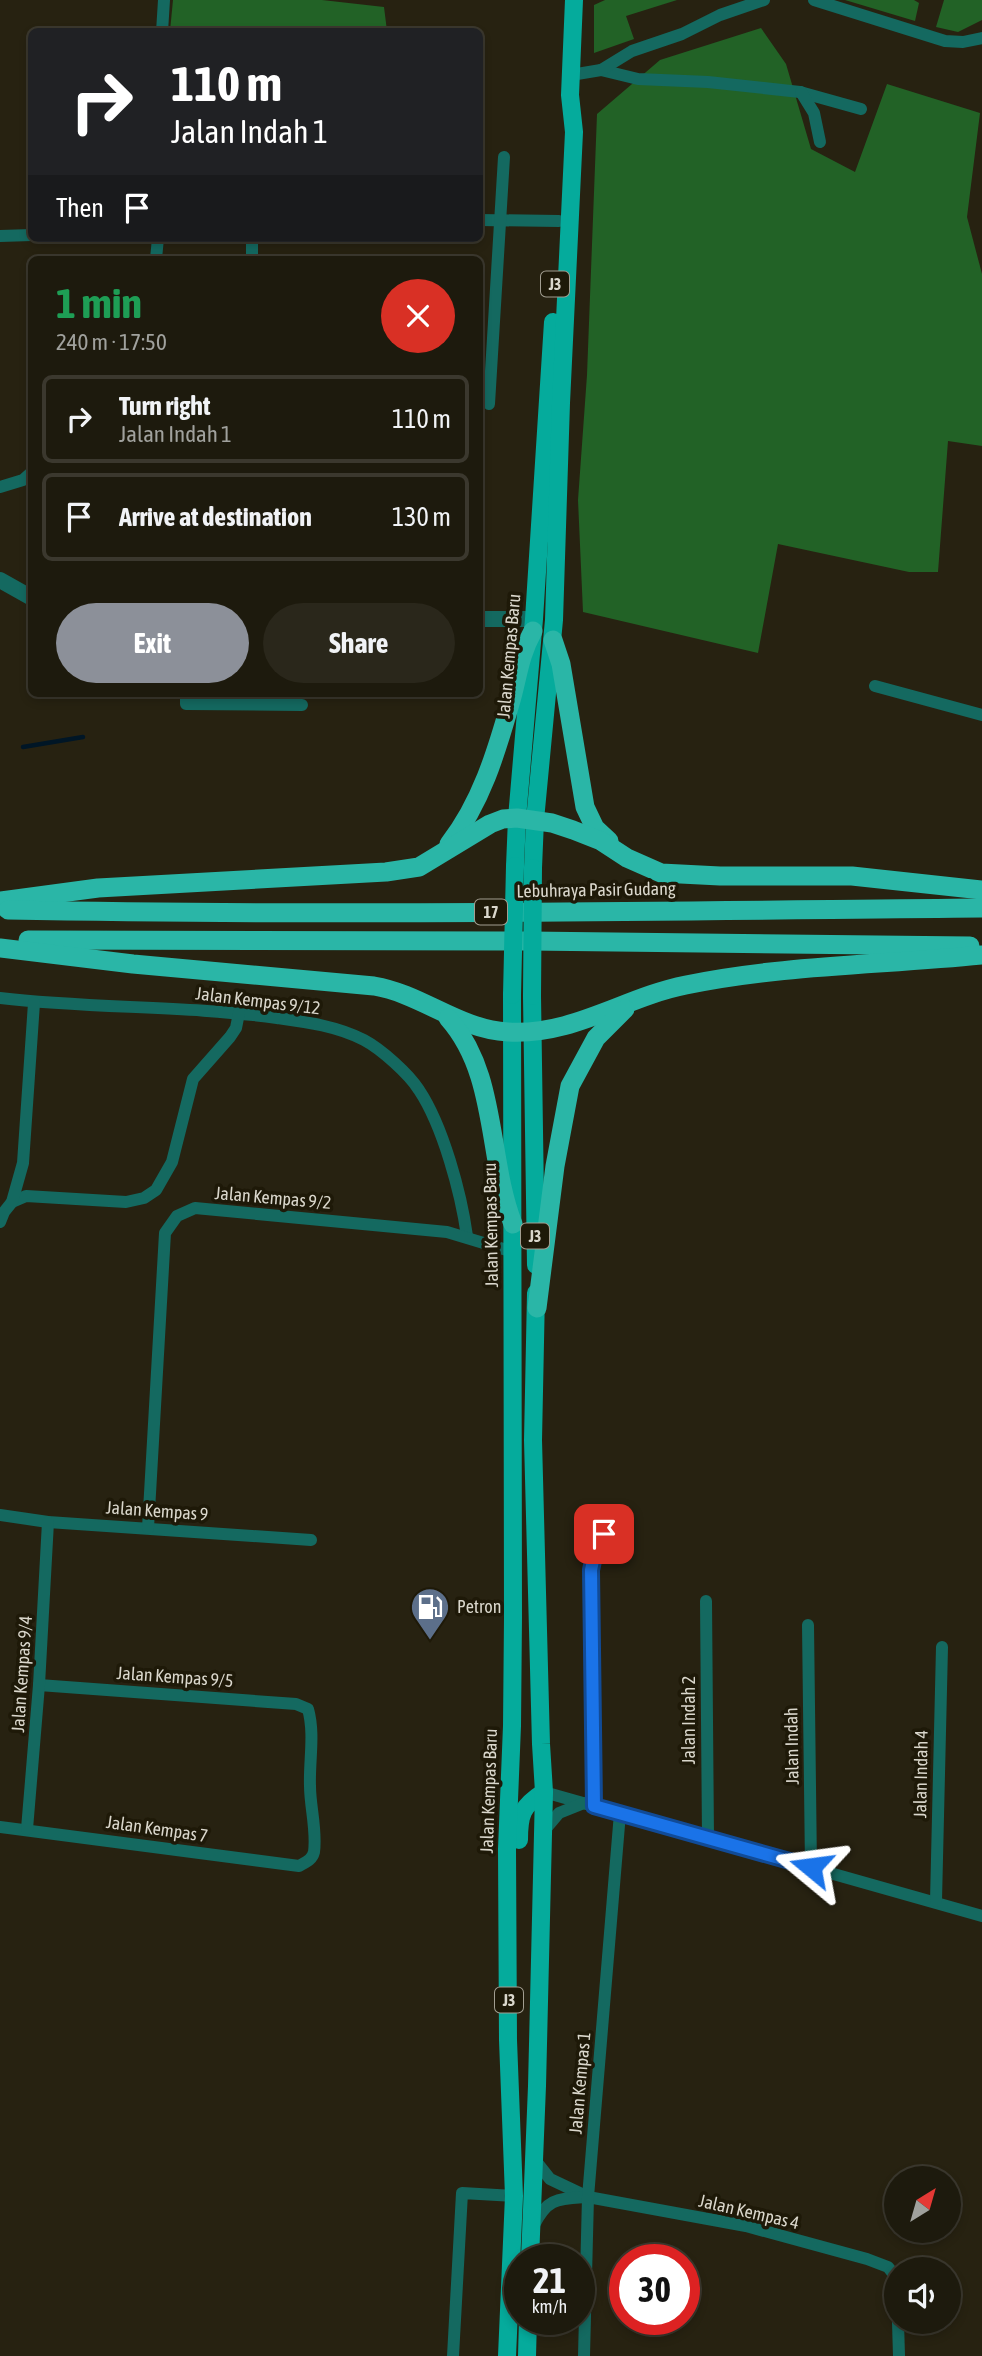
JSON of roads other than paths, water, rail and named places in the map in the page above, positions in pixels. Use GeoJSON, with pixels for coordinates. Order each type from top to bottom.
{"type":"FeatureCollection","features":[{"type":"Feature","properties":{"kind":"highway"},"geometry":{"type":"LineString","coordinates":[[440,856],[464,825],[492,764],[522,651],[534,625]]}},
{"type":"Feature","properties":{"kind":"highway"},"geometry":{"type":"LineString","coordinates":[[552,640],[561,664],[585,807],[595,828],[627,858]]}},
{"type":"Feature","properties":{"kind":"highway"},"geometry":{"type":"LineString","coordinates":[[0,901],[97,888],[386,872],[419,867],[490,824],[503,819],[552,823],[592,837],[627,858],[662,873],[852,876],[982,891]]}},
{"type":"Feature","properties":{"kind":"highway","name":"Lebuhraya Pasir Gudang"},"geometry":{"type":"LineString","coordinates":[[0,910],[437,913],[982,908]]}},
{"type":"Feature","properties":{"kind":"highway","name":"17"},"geometry":{"type":"LineString","coordinates":[[0,940],[255,943],[529,941],[982,946]]}},
{"type":"Feature","properties":{"kind":"highway"},"geometry":{"type":"LineString","coordinates":[[0,948],[132,964],[374,986],[403,993],[474,1027],[510,1032],[579,1023],[639,997],[685,985],[766,973],[982,955]]}},
{"type":"Feature","properties":{"kind":"highway"},"geometry":{"type":"LineString","coordinates":[[537,1308],[555,1166],[570,1086],[596,1038],[639,997]]}},
{"type":"Feature","properties":{"kind":"highway"},"geometry":{"type":"LineString","coordinates":[[445,1015],[462,1034],[478,1071],[503,1200],[513,1224]]}},
{"type":"Feature","properties":{"kind":"main road","name":"Jalan Kempas Baru"},"geometry":{"type":"LineString","coordinates":[[530,2244],[544,1792],[533,1440],[537,1308],[532,1031],[533,868],[526,819],[534,625],[563,130],[570,95],[574,0]]}},
{"type":"Feature","properties":{"kind":"main road","name":"Jalan Kempas Baru"},"geometry":{"type":"LineString","coordinates":[[507,2356],[514,2196],[508,2040],[507,1849],[512,1726],[513,1224],[510,1032],[515,866],[526,819],[552,640],[574,132],[570,95]]}},
{"type":"Feature","properties":{"kind":"main road"},"geometry":{"type":"LineString","coordinates":[[509,1919],[516,1888],[519,1819],[530,1801],[544,1792]]}},
{"type":"Feature","properties":{"kind":"main road"},"geometry":{"type":"LineString","coordinates":[[527,2356],[528,2335]]}},
{"type":"Feature","properties":{"kind":"street"},"geometry":{"type":"LineString","coordinates":[[162,28],[164,0]]}},
{"type":"Feature","properties":{"kind":"street"},"geometry":{"type":"LineString","coordinates":[[571,75],[601,70],[632,51],[682,34],[720,15],[764,0]]}},
{"type":"Feature","properties":{"kind":"street"},"geometry":{"type":"LineString","coordinates":[[814,0],[945,41],[963,42],[982,38]]}},
{"type":"Feature","properties":{"kind":"street"},"geometry":{"type":"LineString","coordinates":[[601,70],[638,79],[708,82],[800,92],[861,109]]}},
{"type":"Feature","properties":{"kind":"street"},"geometry":{"type":"LineString","coordinates":[[800,92],[814,113],[820,142]]}},
{"type":"Feature","properties":{"kind":"street"},"geometry":{"type":"LineString","coordinates":[[489,404],[504,157]]}},
{"type":"Feature","properties":{"kind":"street"},"geometry":{"type":"LineString","coordinates":[[483,220],[559,221]]}},
{"type":"Feature","properties":{"kind":"street"},"geometry":{"type":"LineString","coordinates":[[0,236],[28,235]]}},
{"type":"Feature","properties":{"kind":"street"},"geometry":{"type":"LineString","coordinates":[[483,343],[493,343]]}},
{"type":"Feature","properties":{"kind":"street"},"geometry":{"type":"LineString","coordinates":[[0,487],[23,480],[28,476]]}},
{"type":"Feature","properties":{"kind":"street"},"geometry":{"type":"LineString","coordinates":[[0,580],[28,596]]}},
{"type":"Feature","properties":{"kind":"street"},"geometry":{"type":"LineString","coordinates":[[483,619],[534,625]]}},
{"type":"Feature","properties":{"kind":"street"},"geometry":{"type":"LineString","coordinates":[[875,686],[982,715]]}},
{"type":"Feature","properties":{"kind":"street"},"geometry":{"type":"LineString","coordinates":[[186,697],[186,704],[302,705]]}},
{"type":"Feature","properties":{"kind":"street","name":"Jalan Kempas 9/12"},"geometry":{"type":"LineString","coordinates":[[0,998],[34,1003],[239,1013],[314,1023],[366,1040],[388,1057],[419,1089],[436,1123],[463,1210],[467,1236]]}},
{"type":"Feature","properties":{"kind":"street"},"geometry":{"type":"LineString","coordinates":[[0,1222],[12,1202],[23,1163],[34,1003]]}},
{"type":"Feature","properties":{"kind":"street"},"geometry":{"type":"LineString","coordinates":[[12,1202],[26,1196],[126,1202],[144,1198],[156,1190],[172,1162],[193,1079],[230,1037],[236,1028],[239,1013]]}},
{"type":"Feature","properties":{"kind":"street","name":"Jalan Kempas 9/2"},"geometry":{"type":"LineString","coordinates":[[148,1528],[165,1233],[177,1216],[195,1208],[427,1229],[467,1236],[513,1252]]}},
{"type":"Feature","properties":{"kind":"street"},"geometry":{"type":"LineString","coordinates":[[589,1805],[591,1570],[596,1547],[618,1514]]}},
{"type":"Feature","properties":{"kind":"street","name":"Jalan Kempas 9"},"geometry":{"type":"LineString","coordinates":[[0,1515],[48,1522],[311,1540]]}},
{"type":"Feature","properties":{"kind":"street","name":"Jalan Kempas 9/4"},"geometry":{"type":"LineString","coordinates":[[27,1829],[39,1685],[48,1522]]}},
{"type":"Feature","properties":{"kind":"street","name":"Jalan Indah 2"},"geometry":{"type":"LineString","coordinates":[[706,1601],[708,1838]]}},
{"type":"Feature","properties":{"kind":"street","name":"Jalan Indah"},"geometry":{"type":"LineString","coordinates":[[808,1625],[811,1867]]}},
{"type":"Feature","properties":{"kind":"street","name":"Jalan Indah 4"},"geometry":{"type":"LineString","coordinates":[[936,1902],[942,1647]]}},
{"type":"Feature","properties":{"kind":"street","name":"Jalan Kempas 9/5"},"geometry":{"type":"LineString","coordinates":[[39,1685],[296,1704],[307,1709],[311,1721],[310,1787],[314,1835],[313,1854],[309,1861]]}},
{"type":"Feature","properties":{"kind":"street"},"geometry":{"type":"LineString","coordinates":[[544,1792],[982,1916]]}},
{"type":"Feature","properties":{"kind":"street"},"geometry":{"type":"LineString","coordinates":[[543,1833],[559,1813],[589,1805]]}},
{"type":"Feature","properties":{"kind":"street","name":"Jalan Kempas 1"},"geometry":{"type":"LineString","coordinates":[[584,2356],[588,2197],[620,1813]]}},
{"type":"Feature","properties":{"kind":"street","name":"Jalan Kempas 7"},"geometry":{"type":"LineString","coordinates":[[0,1827],[299,1866],[309,1861]]}},
{"type":"Feature","properties":{"kind":"street"},"geometry":{"type":"LineString","coordinates":[[534,2160],[542,2172],[559,2185],[588,2197]]}},
{"type":"Feature","properties":{"kind":"street"},"geometry":{"type":"LineString","coordinates":[[453,2356],[463,2193],[514,2196]]}},
{"type":"Feature","properties":{"kind":"street"},"geometry":{"type":"LineString","coordinates":[[530,2233],[542,2210],[552,2201],[588,2197]]}},
{"type":"Feature","properties":{"kind":"street","name":"Jalan Kempas 4"},"geometry":{"type":"LineString","coordinates":[[588,2197],[746,2226],[884,2265]]}},
{"type":"Feature","properties":{"kind":"street"},"geometry":{"type":"LineString","coordinates":[[898,2334],[899,2356]]}},
{"type":"Feature","properties":{"kind":"waterway"},"geometry":{"type":"LineString","coordinates":[[23,747],[83,737]]}},
{"type":"Feature","properties":{"kind":"place","name":"Petron"},"geometry":{"type":"Point","coordinates":[430,1641]}}]}
